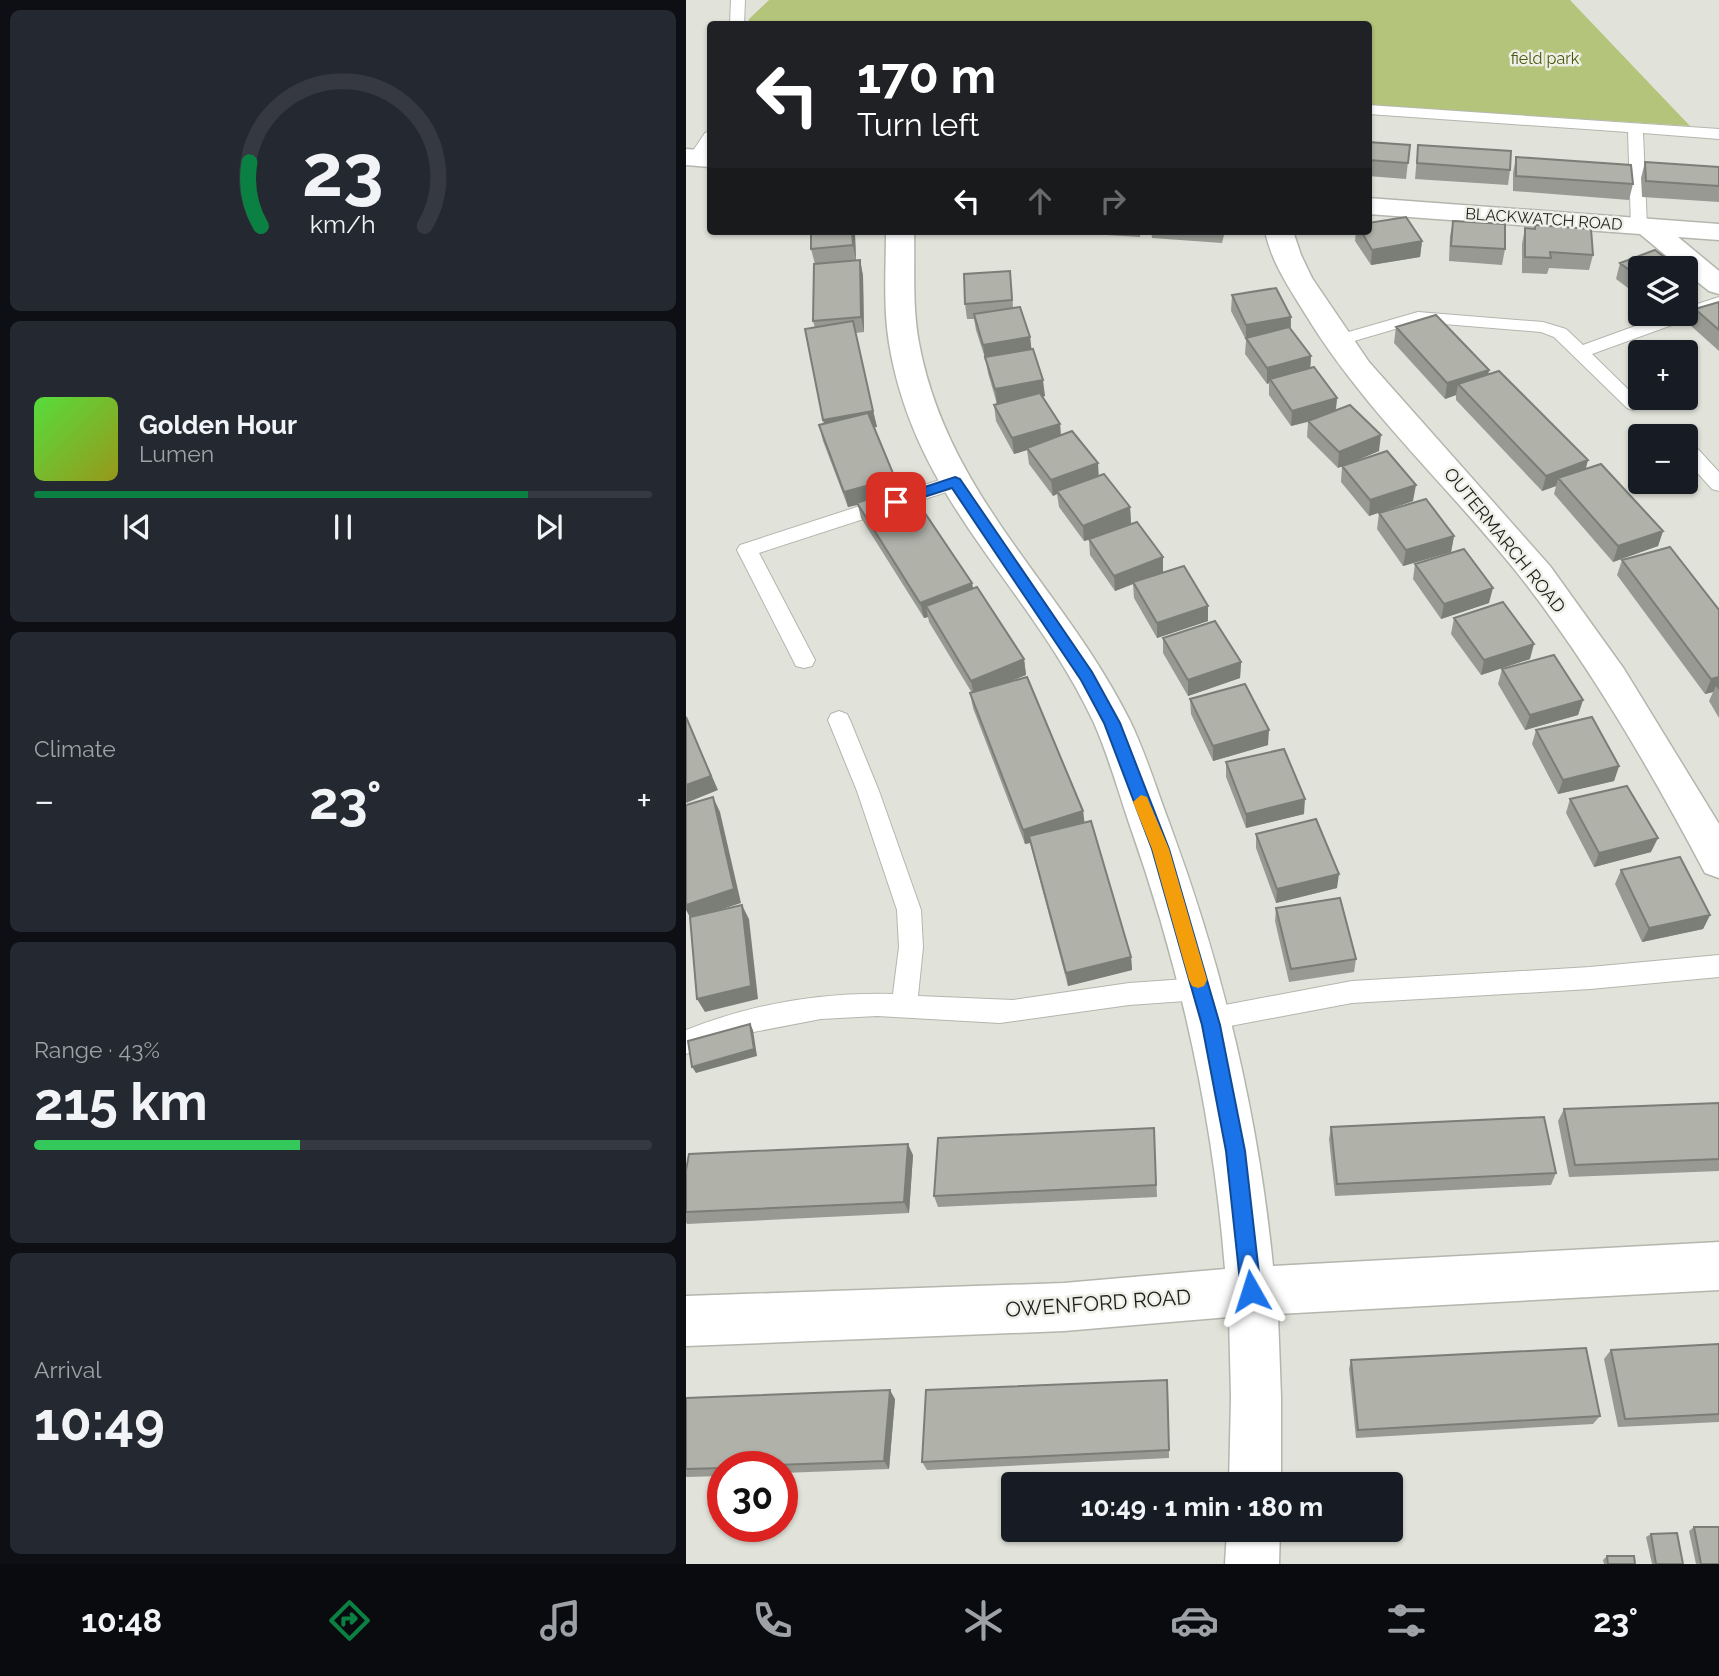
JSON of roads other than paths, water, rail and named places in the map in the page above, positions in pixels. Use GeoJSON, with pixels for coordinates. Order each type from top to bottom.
{"type":"FeatureCollection","features":[{"type":"Feature","properties":{"kind":"street","name":"BLACKWATCH ROAD"},"geometry":{"type":"LineString","coordinates":[[1372,206],[1719,232]]}},
{"type":"Feature","properties":{"kind":"street"},"geometry":{"type":"LineString","coordinates":[[1643,226],[1719,285]]}},
{"type":"Feature","properties":{"kind":"street"},"geometry":{"type":"LineString","coordinates":[[900,235],[904,344],[925,418],[947,469],[1086,676],[1112,723],[1160,849],[1205,1004],[1235,1151],[1251,1291],[1255,1472]]}},
{"type":"Feature","properties":{"kind":"street","name":"OUTERMARCH ROAD"},"geometry":{"type":"LineString","coordinates":[[1280,235],[1295,273],[1337,341],[1378,395],[1476,500],[1590,646],[1639,722],[1719,861]]}},
{"type":"Feature","properties":{"kind":"street","name":"OWENFORD ROAD"},"geometry":{"type":"LineString","coordinates":[[686,1321],[1064,1307],[1251,1291],[1719,1266]]}},
{"type":"Feature","properties":{"kind":"street"},"geometry":{"type":"LineString","coordinates":[[1252,1564],[1253,1542]]}},
{"type":"Feature","properties":{"kind":"lane"},"geometry":{"type":"LineString","coordinates":[[737,21],[738,0]]}},
{"type":"Feature","properties":{"kind":"lane"},"geometry":{"type":"LineString","coordinates":[[1372,109],[1719,134]]}},
{"type":"Feature","properties":{"kind":"lane"},"geometry":{"type":"LineString","coordinates":[[1635,128],[1643,226]]}},
{"type":"Feature","properties":{"kind":"lane"},"geometry":{"type":"LineString","coordinates":[[698,158],[707,142]]}},
{"type":"Feature","properties":{"kind":"lane"},"geometry":{"type":"LineString","coordinates":[[1580,352],[1719,302]]}},
{"type":"Feature","properties":{"kind":"lane"},"geometry":{"type":"LineString","coordinates":[[1337,341],[1418,317],[1543,327],[1560,333],[1628,399]]}},
{"type":"Feature","properties":{"kind":"lane"},"geometry":{"type":"LineString","coordinates":[[1698,461],[1719,484]]}},
{"type":"Feature","properties":{"kind":"lane"},"geometry":{"type":"LineString","coordinates":[[804,660],[747,550],[955,482]]}},
{"type":"Feature","properties":{"kind":"lane"},"geometry":{"type":"LineString","coordinates":[[839,720],[868,791],[909,910],[911,947],[904,1006]]}},
{"type":"Feature","properties":{"kind":"lane"},"geometry":{"type":"LineString","coordinates":[[686,1042],[707,1033],[808,1009],[904,1006],[945,1011],[1003,1012],[1107,996],[1205,1004],[1365,991],[1577,979],[1719,966]]}},
{"type":"Feature","properties":{"kind":"park label","name":"field park"},"geometry":{"type":"Point","coordinates":[1545,58]}}]}
